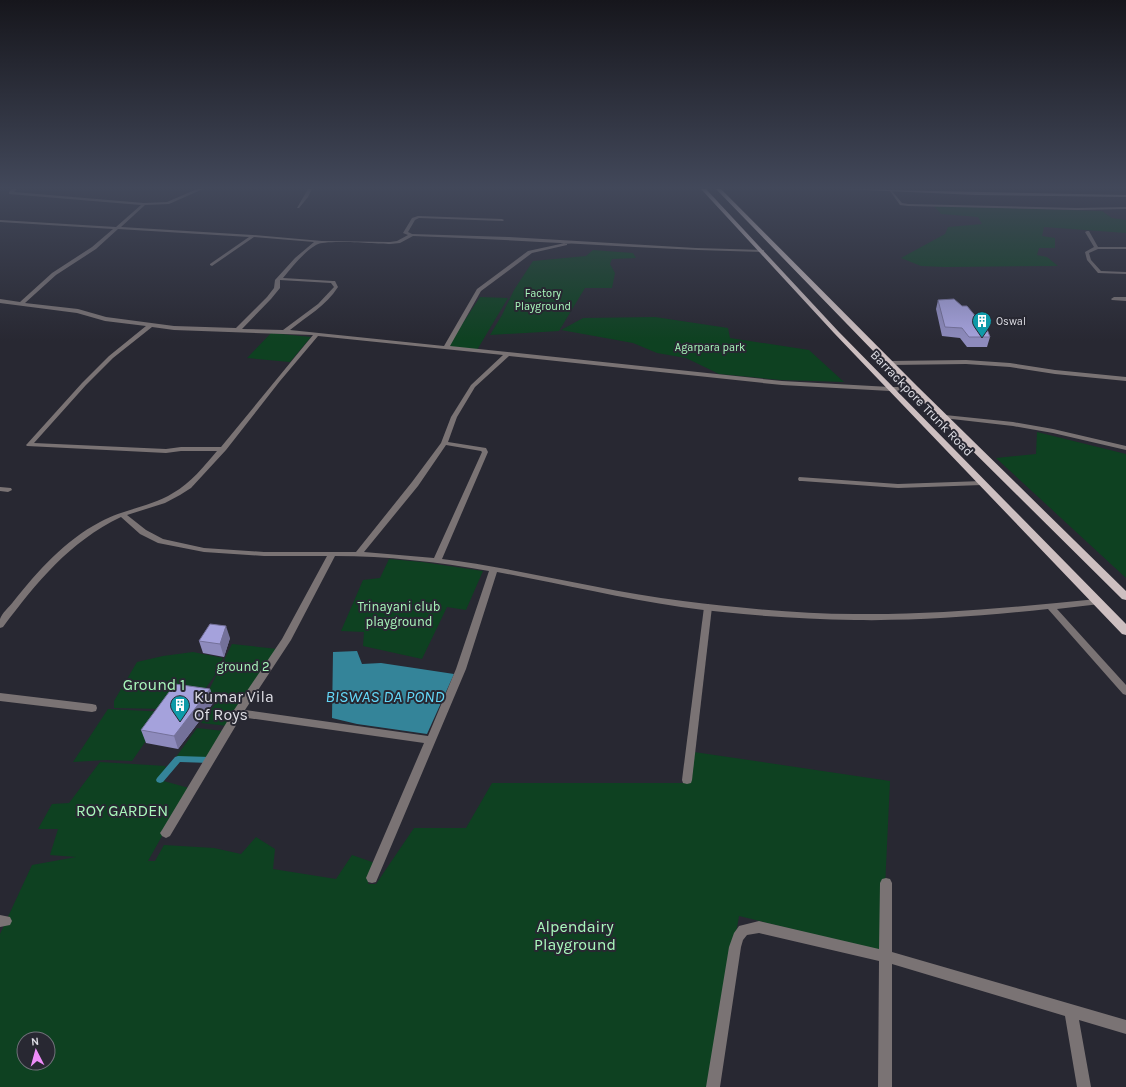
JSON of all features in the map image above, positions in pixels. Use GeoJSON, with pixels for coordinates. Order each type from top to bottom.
{"type":"FeatureCollection","features":[{"type":"Feature","properties":{"kind":"main road","name":"Barrackpore Trunk Road"},"geometry":{"type":"LineString","coordinates":[[751,240],[890,389],[1126,631]]}},
{"type":"Feature","properties":{"kind":"main road","name":"Barrackpore Trunk Road"},"geometry":{"type":"LineString","coordinates":[[768,240],[914,388],[1126,597]]}},
{"type":"Feature","properties":{"kind":"street"},"geometry":{"type":"LineString","coordinates":[[22,303],[54,274],[94,248],[104,240]]}},
{"type":"Feature","properties":{"kind":"street"},"geometry":{"type":"LineString","coordinates":[[212,265],[248,240]]}},
{"type":"Feature","properties":{"kind":"street"},"geometry":{"type":"LineString","coordinates":[[303,240],[390,243],[403,240]]}},
{"type":"Feature","properties":{"kind":"street"},"geometry":{"type":"LineString","coordinates":[[536,240],[762,251]]}},
{"type":"Feature","properties":{"kind":"street"},"geometry":{"type":"LineString","coordinates":[[1092,240],[1097,248]]}},
{"type":"Feature","properties":{"kind":"street"},"geometry":{"type":"LineString","coordinates":[[238,330],[269,298],[277,288],[277,281],[297,259],[315,243],[320,241]]}},
{"type":"Feature","properties":{"kind":"street"},"geometry":{"type":"LineString","coordinates":[[446,348],[479,290],[530,252],[572,242]]}},
{"type":"Feature","properties":{"kind":"street"},"geometry":{"type":"LineString","coordinates":[[1125,274],[1100,272],[1089,260],[1087,252],[1097,248],[1126,248]]}},
{"type":"Feature","properties":{"kind":"street"},"geometry":{"type":"LineString","coordinates":[[280,279],[333,282],[336,287],[334,291],[318,306],[284,331]]}},
{"type":"Feature","properties":{"kind":"street"},"geometry":{"type":"LineString","coordinates":[[1114,299],[1126,298]]}},
{"type":"Feature","properties":{"kind":"street"},"geometry":{"type":"LineString","coordinates":[[0,301],[78,311],[105,319],[174,328],[284,331],[766,381],[890,389],[914,388]]}},
{"type":"Feature","properties":{"kind":"street"},"geometry":{"type":"LineString","coordinates":[[150,325],[111,357],[84,384],[29,445],[166,451],[181,449],[224,450]]}},
{"type":"Feature","properties":{"kind":"street"},"geometry":{"type":"LineString","coordinates":[[0,625],[36,579],[55,558],[72,543],[92,529],[122,514],[158,504],[175,496],[187,487],[224,450],[276,382],[318,334]]}},
{"type":"Feature","properties":{"kind":"street"},"geometry":{"type":"LineString","coordinates":[[358,554],[415,484],[444,443],[454,417],[473,386],[508,354]]}},
{"type":"Feature","properties":{"kind":"street"},"geometry":{"type":"LineString","coordinates":[[890,363],[966,362],[1010,365],[1055,372],[1126,379]]}},
{"type":"Feature","properties":{"kind":"street"},"geometry":{"type":"LineString","coordinates":[[945,418],[1013,424],[1053,431],[1126,448]]}},
{"type":"Feature","properties":{"kind":"street"},"geometry":{"type":"LineString","coordinates":[[437,560],[485,452],[484,449],[444,443]]}},
{"type":"Feature","properties":{"kind":"street"},"geometry":{"type":"LineString","coordinates":[[802,479],[898,486],[982,484]]}},
{"type":"Feature","properties":{"kind":"street"},"geometry":{"type":"LineString","coordinates":[[122,514],[143,532],[161,541],[180,546],[232,552],[332,555],[358,554],[437,560],[494,569],[613,593],[708,607],[788,614],[877,617],[1051,607],[1098,602]]}},
{"type":"Feature","properties":{"kind":"street"},"geometry":{"type":"LineString","coordinates":[[166,833],[238,713],[286,640],[332,555]]}},
{"type":"Feature","properties":{"kind":"street"},"geometry":{"type":"LineString","coordinates":[[372,878],[461,669],[494,569]]}},
{"type":"Feature","properties":{"kind":"street"},"geometry":{"type":"LineString","coordinates":[[687,780],[708,607]]}},
{"type":"Feature","properties":{"kind":"street"},"geometry":{"type":"LineString","coordinates":[[1051,607],[1126,690]]}},
{"type":"Feature","properties":{"kind":"street"},"geometry":{"type":"LineString","coordinates":[[0,696],[92,708]]}},
{"type":"Feature","properties":{"kind":"street"},"geometry":{"type":"LineString","coordinates":[[238,713],[431,740]]}},
{"type":"Feature","properties":{"kind":"street"},"geometry":{"type":"LineString","coordinates":[[885,1087],[886,883]]}},
{"type":"Feature","properties":{"kind":"street"},"geometry":{"type":"LineString","coordinates":[[713,1087],[735,947],[738,937],[743,930],[759,927],[885,956],[1126,1027]]}},
{"type":"Feature","properties":{"kind":"street"},"geometry":{"type":"LineString","coordinates":[[1071,1010],[1084,1087]]}},
{"type":"Feature","properties":{"kind":"green space"},"geometry":{"type":"Polygon","coordinates":[[[935,240],[1055,240],[1055,248],[1039,248],[1037,255],[1047,257],[1058,266],[921,266],[901,258],[935,240]]]}},
{"type":"Feature","properties":{"kind":"green space","name":"Factory Playground"},"geometry":{"type":"Polygon","coordinates":[[[593,250],[633,253],[636,258],[612,259],[610,264],[615,273],[612,288],[585,288],[559,331],[490,335],[514,290],[533,261],[586,256],[593,250]]]}},
{"type":"Feature","properties":{"kind":"green space"},"geometry":{"type":"Polygon","coordinates":[[[480,297],[508,298],[477,350],[447,347],[480,297]]]}},
{"type":"Feature","properties":{"kind":"green space","name":"Agarpara park"},"geometry":{"type":"Polygon","coordinates":[[[655,317],[728,328],[730,338],[809,350],[844,382],[781,380],[719,374],[686,358],[657,353],[633,343],[561,330],[583,318],[655,317]]]}},
{"type":"Feature","properties":{"kind":"green space"},"geometry":{"type":"Polygon","coordinates":[[[271,333],[311,337],[290,362],[247,358],[271,333]]]}},
{"type":"Feature","properties":{"kind":"green space"},"geometry":{"type":"Polygon","coordinates":[[[1037,432],[1126,454],[1126,578],[996,458],[1036,454],[1037,432]]]}},
{"type":"Feature","properties":{"kind":"green space","name":"Trinayani club playground"},"geometry":{"type":"Polygon","coordinates":[[[389,559],[422,562],[483,571],[466,610],[447,607],[422,659],[363,646],[364,632],[341,631],[363,580],[380,578],[389,559]]]}},
{"type":"Feature","properties":{"kind":"green space","name":"ground 2"},"geometry":{"type":"Polygon","coordinates":[[[232,644],[278,649],[228,726],[201,723],[218,700],[205,698],[232,644]]]}},
{"type":"Feature","properties":{"kind":"green space","name":"Ground 1"},"geometry":{"type":"Polygon","coordinates":[[[193,652],[223,658],[218,671],[200,696],[166,709],[114,708],[114,701],[137,662],[163,656],[193,652]]]}},
{"type":"Feature","properties":{"kind":"green space"},"geometry":{"type":"Polygon","coordinates":[[[108,709],[166,712],[132,761],[106,760],[73,762],[108,709]]]}},
{"type":"Feature","properties":{"kind":"green space"},"geometry":{"type":"Polygon","coordinates":[[[197,728],[224,731],[208,758],[176,757],[197,728]]]}},
{"type":"Feature","properties":{"kind":"green space","name":"Alpendairy Playground"},"geometry":{"type":"Polygon","coordinates":[[[694,752],[890,781],[882,951],[739,916],[710,1087],[0,1087],[0,934],[32,865],[76,857],[50,855],[58,829],[38,829],[52,804],[69,803],[100,762],[166,766],[160,780],[189,788],[148,861],[155,861],[164,845],[214,848],[241,854],[256,837],[275,849],[273,869],[336,879],[352,855],[375,863],[368,884],[376,884],[414,828],[466,828],[492,783],[689,783],[694,752]]]}},
{"type":"Feature","properties":{"kind":"water","name":"BISWAS DA POND"},"geometry":{"type":"Polygon","coordinates":[[[357,651],[362,664],[381,663],[454,674],[427,734],[357,724],[332,718],[333,652],[357,651]]]}},
{"type":"Feature","properties":{"kind":"building"},"geometry":{"type":"Polygon","coordinates":[[[954,299],[962,306],[967,306],[977,318],[985,324],[990,337],[969,337],[962,328],[945,327],[938,300],[954,299]]]}},
{"type":"Feature","properties":{"kind":"building"},"geometry":{"type":"Polygon","coordinates":[[[210,624],[226,626],[220,644],[199,641],[210,624]]]}},
{"type":"Feature","properties":{"kind":"building"},"geometry":{"type":"Polygon","coordinates":[[[175,684],[210,689],[174,736],[141,730],[175,684]]]}},
{"type":"Feature","properties":{"kind":"waterway"},"geometry":{"type":"LineString","coordinates":[[160,780],[178,759],[210,760]]}},
{"type":"Feature","properties":{"kind":"place","name":"Oswal"},"geometry":{"type":"Point","coordinates":[982,338]}},
{"type":"Feature","properties":{"kind":"place","name":"Kumar Vila Of Roys"},"geometry":{"type":"Point","coordinates":[180,722]}},
{"type":"Feature","properties":{"kind":"park label","name":"ROY GARDEN"},"geometry":{"type":"Point","coordinates":[122,810]}}]}
